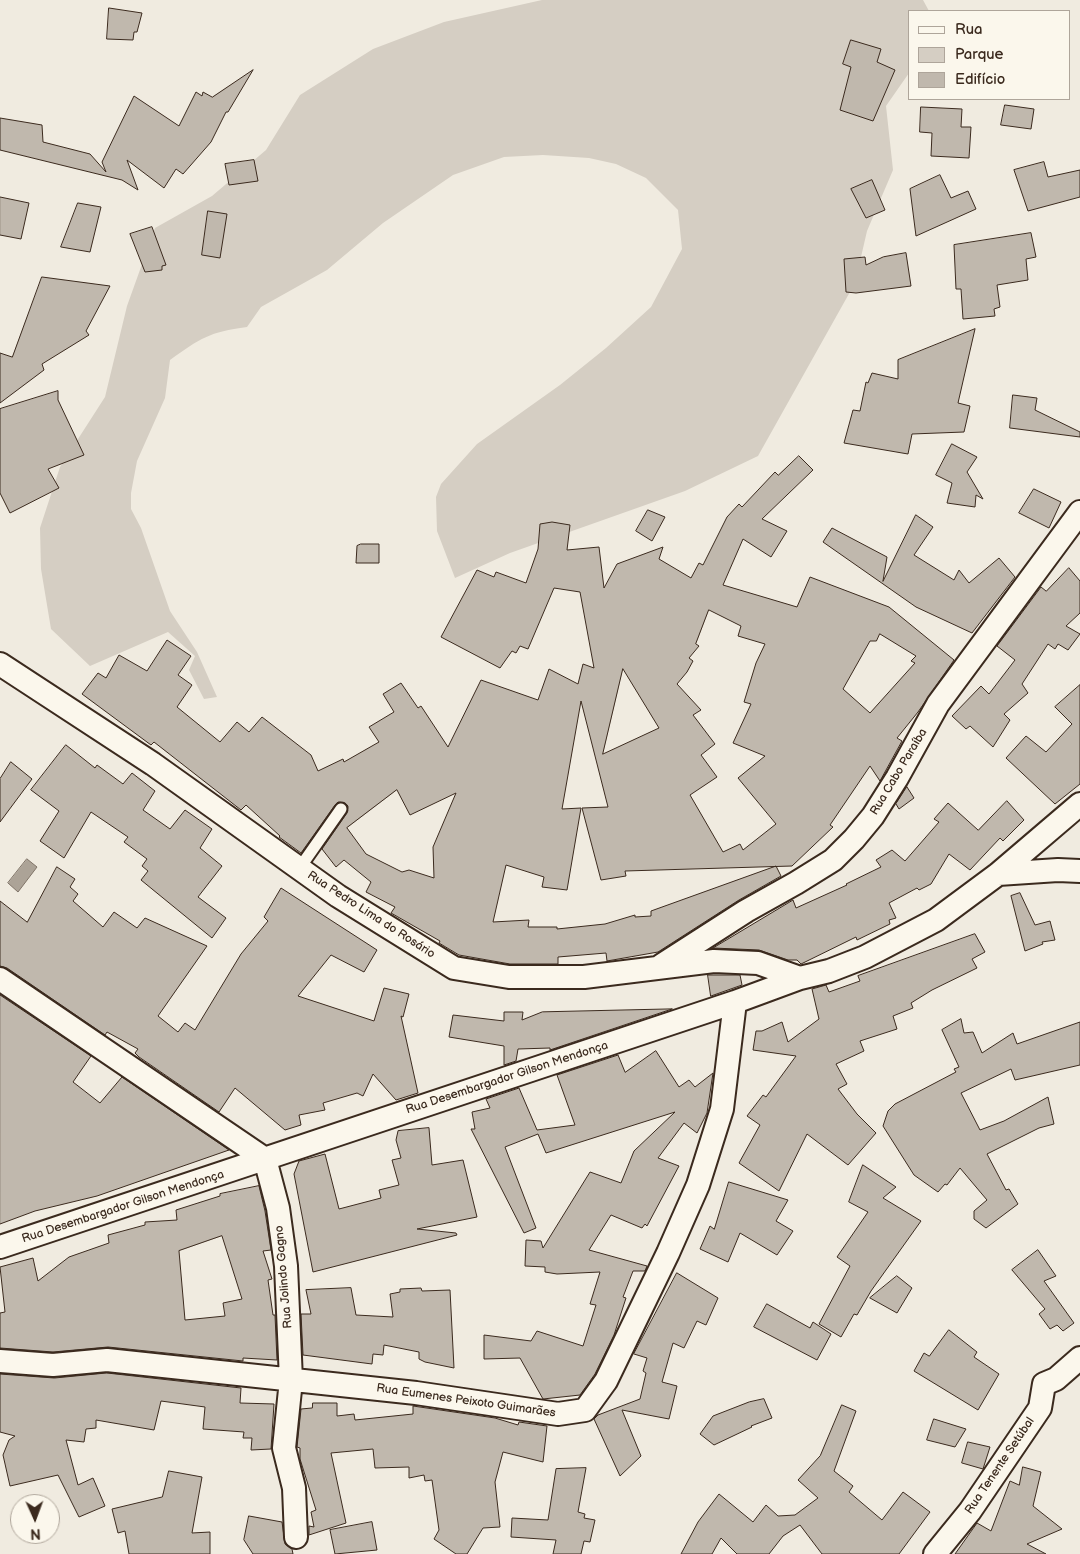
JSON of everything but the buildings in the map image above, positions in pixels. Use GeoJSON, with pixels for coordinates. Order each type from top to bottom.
{"type":"FeatureCollection","features":[{"type":"Feature","properties":{"kind":"street","name":"Rua Cabo Paraíba"},"geometry":{"type":"LineString","coordinates":[[658,968],[746,911],[825,864],[854,839],[873,816],[897,778],[938,704],[1080,512]]}},
{"type":"Feature","properties":{"kind":"street","name":"Rua Pedro Lima do Rosário"},"geometry":{"type":"LineString","coordinates":[[0,664],[153,764],[338,896],[454,968],[509,977],[584,977],[714,961],[758,963],[800,978]]}},
{"type":"Feature","properties":{"kind":"street","name":"Rua Desembargador Gilson Mendonça"},"geometry":{"type":"LineString","coordinates":[[0,1247],[735,1002],[800,978],[829,971],[865,957],[936,920],[998,874],[1080,804]]}},
{"type":"Feature","properties":{"kind":"street"},"geometry":{"type":"LineString","coordinates":[[998,874],[1058,870],[1080,871]]}},
{"type":"Feature","properties":{"kind":"street"},"geometry":{"type":"LineString","coordinates":[[0,979],[265,1159]]}},
{"type":"Feature","properties":{"kind":"street","name":"Rua Eumenes Peixoto Guimarães"},"geometry":{"type":"LineString","coordinates":[[0,1361],[53,1365],[107,1360],[424,1394],[558,1414],[585,1410],[606,1381],[668,1253],[698,1185],[722,1109],[735,1002]]}},
{"type":"Feature","properties":{"kind":"street","name":"Rua Jolindo Gagno"},"geometry":{"type":"LineString","coordinates":[[265,1159],[278,1208],[286,1266],[291,1380],[284,1448],[294,1488],[296,1537]]}},
{"type":"Feature","properties":{"kind":"street","name":"Rua Tenente Setúbal"},"geometry":{"type":"LineString","coordinates":[[935,1554],[970,1511],[1040,1408],[1044,1384],[1056,1379],[1080,1358]]}},
{"type":"Feature","properties":{"kind":"lane"},"geometry":{"type":"LineString","coordinates":[[297,867],[301,866],[341,809]]}},
{"type":"Feature","properties":{"kind":"green space"},"geometry":{"type":"Polygon","coordinates":[[[542,0],[923,0],[928,10],[908,10],[908,74],[886,106],[893,170],[867,231],[855,283],[758,456],[685,491],[510,553],[455,578],[437,531],[436,497],[441,484],[477,444],[560,385],[606,348],[651,307],[682,249],[678,210],[646,178],[616,164],[589,158],[543,155],[504,157],[453,175],[383,223],[327,270],[261,307],[247,327],[223,331],[206,337],[170,360],[165,398],[137,461],[131,493],[131,509],[141,528],[170,611],[197,652],[217,697],[204,699],[189,670],[195,656],[168,632],[90,666],[51,629],[41,569],[40,528],[60,467],[105,397],[127,306],[155,228],[212,196],[266,150],[300,95],[373,49],[444,22],[542,0]]]}},
{"type":"Feature","properties":{"kind":"shaded area"},"geometry":{"type":"Polygon","coordinates":[[[27,859],[37,867],[18,892],[8,883],[27,859]]]}}]}
